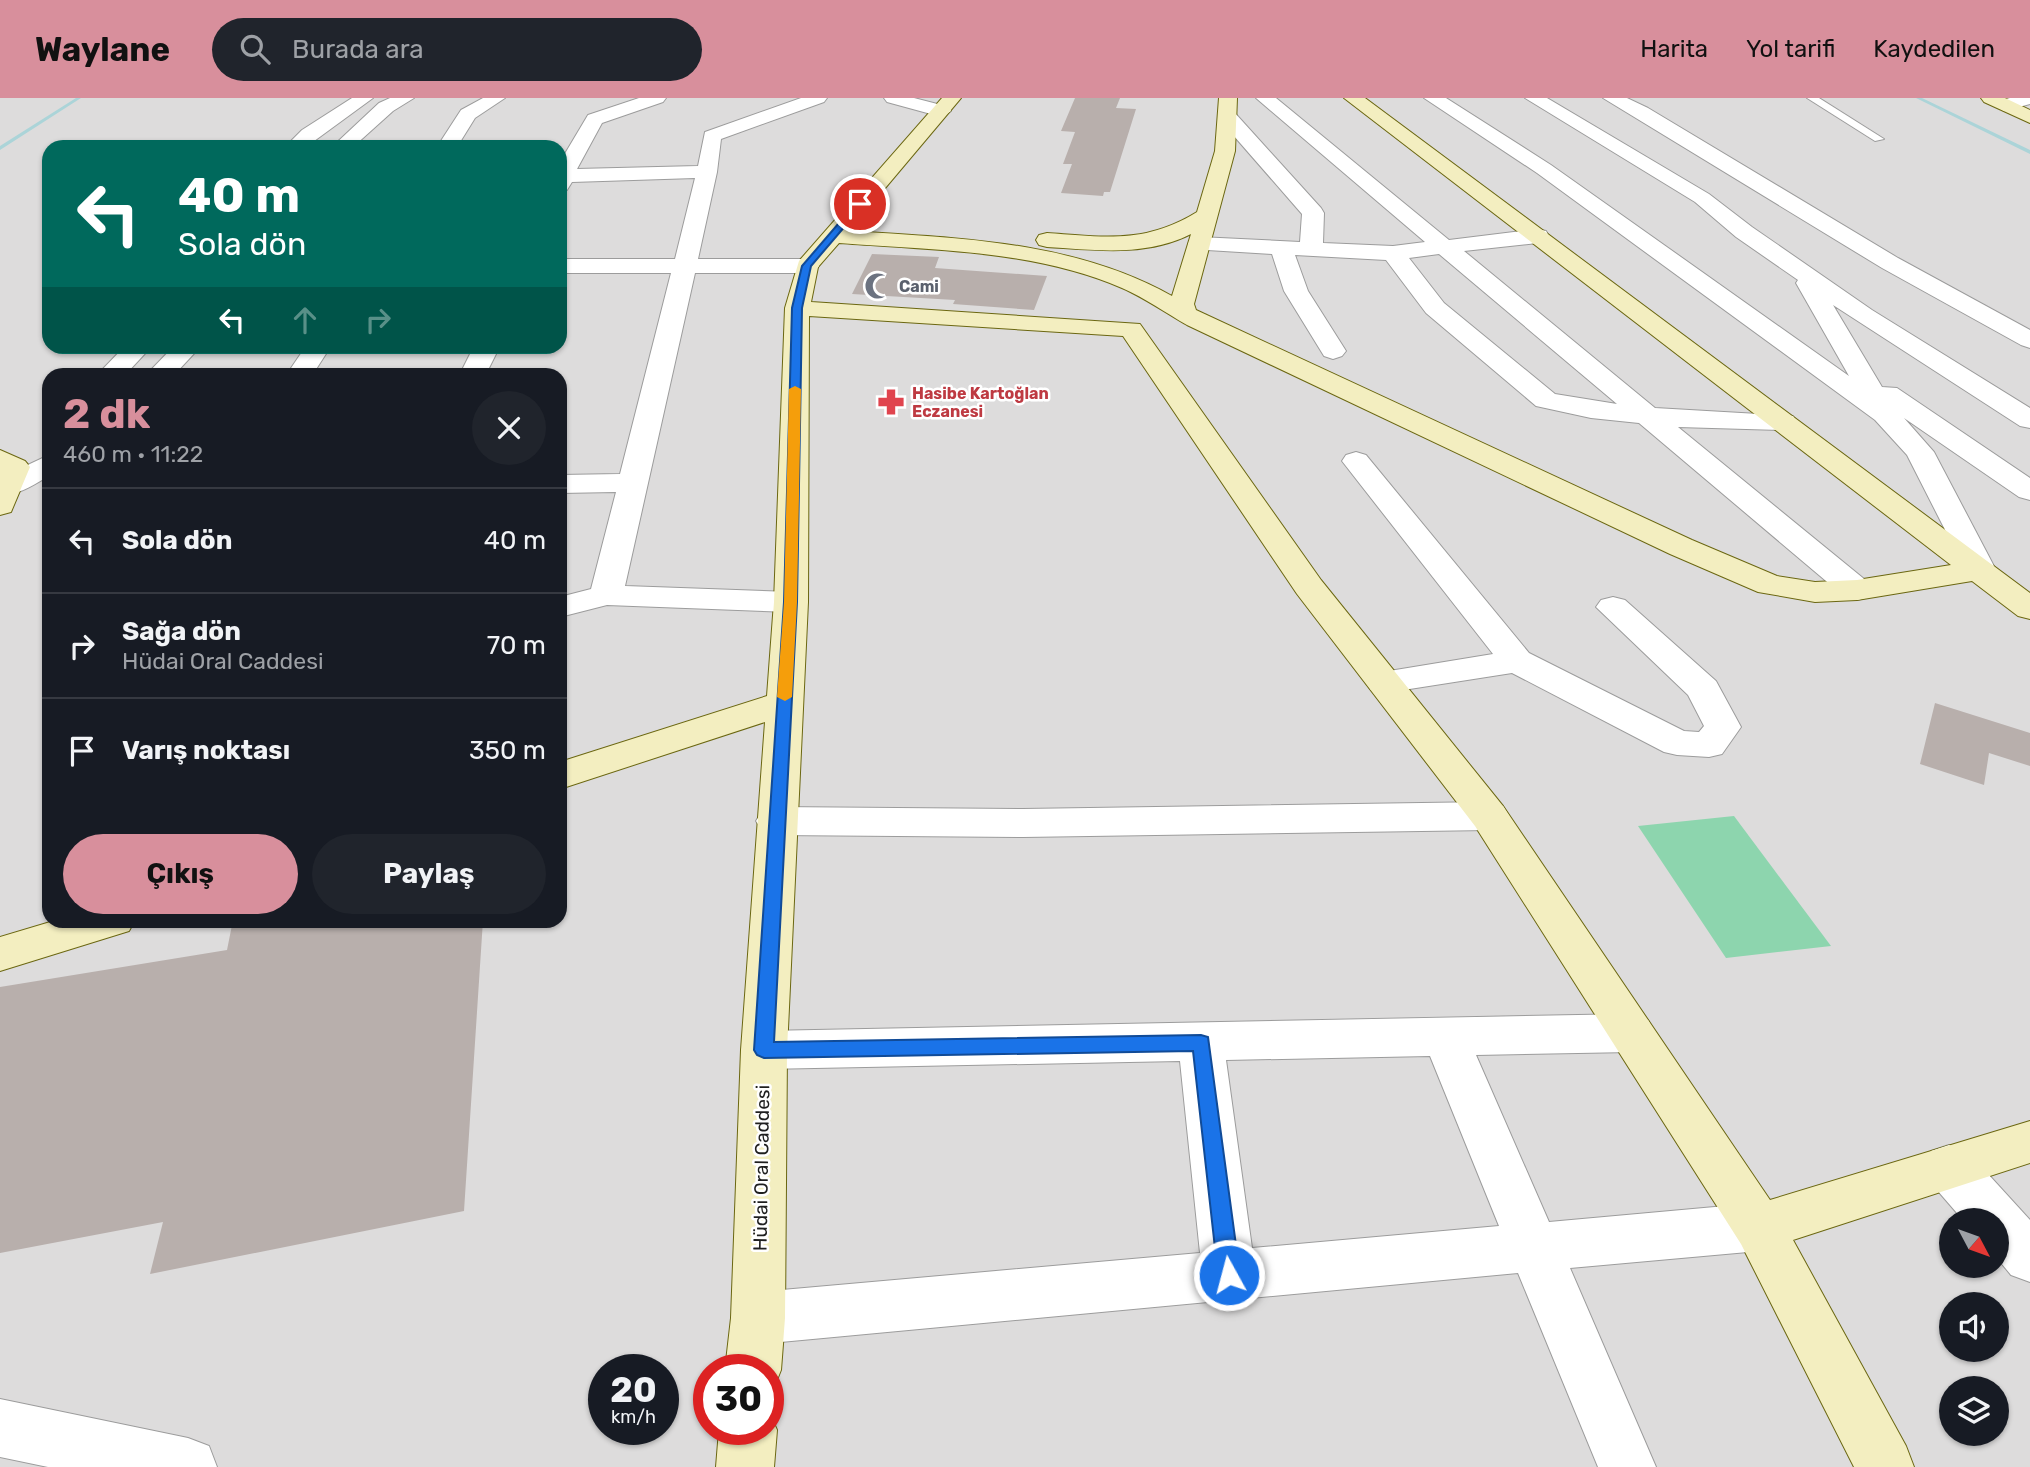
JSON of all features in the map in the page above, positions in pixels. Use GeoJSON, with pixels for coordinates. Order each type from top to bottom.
{"type":"FeatureCollection","features":[{"type":"Feature","properties":{"kind":"street"},"geometry":{"type":"LineString","coordinates":[[302,140],[364,98]]}},
{"type":"Feature","properties":{"kind":"street"},"geometry":{"type":"LineString","coordinates":[[350,140],[386,107],[405,98]]}},
{"type":"Feature","properties":{"kind":"street"},"geometry":{"type":"LineString","coordinates":[[450,140],[468,114],[496,98]]}},
{"type":"Feature","properties":{"kind":"street"},"geometry":{"type":"LineString","coordinates":[[567,163],[595,120],[657,98]]}},
{"type":"Feature","properties":{"kind":"street"},"geometry":{"type":"LineString","coordinates":[[893,98],[947,104]]}},
{"type":"Feature","properties":{"kind":"street"},"geometry":{"type":"LineString","coordinates":[[1265,98],[1857,590]]}},
{"type":"Feature","properties":{"kind":"street"},"geometry":{"type":"LineString","coordinates":[[1353,98],[2030,608]]}},
{"type":"Feature","properties":{"kind":"street"},"geometry":{"type":"LineString","coordinates":[[1433,98],[1544,169],[1885,414]]}},
{"type":"Feature","properties":{"kind":"street"},"geometry":{"type":"LineString","coordinates":[[1534,98],[1702,198],[1744,232],[1863,315],[2030,420]]}},
{"type":"Feature","properties":{"kind":"street"},"geometry":{"type":"LineString","coordinates":[[1612,98],[1641,112],[1890,263],[2030,340]]}},
{"type":"Feature","properties":{"kind":"street"},"geometry":{"type":"LineString","coordinates":[[1997,101],[2030,99]]}},
{"type":"Feature","properties":{"kind":"street"},"geometry":{"type":"LineString","coordinates":[[606,595],[707,172],[712,136],[803,100]]}},
{"type":"Feature","properties":{"kind":"street"},"geometry":{"type":"LineString","coordinates":[[1997,101],[2030,117]]}},
{"type":"Feature","properties":{"kind":"street","name":"Hüdai Oral Caddesi"},"geometry":{"type":"LineString","coordinates":[[755,1354],[758,1318],[764,1050],[790,602],[797,308],[807,266],[947,104]]}},
{"type":"Feature","properties":{"kind":"street"},"geometry":{"type":"LineString","coordinates":[[292,140],[290,133],[314,107]]}},
{"type":"Feature","properties":{"kind":"street"},"geometry":{"type":"LineString","coordinates":[[1185,313],[1182,304],[1225,151],[1228,107]]}},
{"type":"Feature","properties":{"kind":"street"},"geometry":{"type":"LineString","coordinates":[[1228,107],[1313,213],[1311,248]]}},
{"type":"Feature","properties":{"kind":"street"},"geometry":{"type":"LineString","coordinates":[[1702,198],[1720,159]]}},
{"type":"Feature","properties":{"kind":"street"},"geometry":{"type":"LineString","coordinates":[[567,168],[707,172]]}},
{"type":"Feature","properties":{"kind":"street"},"geometry":{"type":"LineString","coordinates":[[1150,241],[1174,233],[1207,215]]}},
{"type":"Feature","properties":{"kind":"street"},"geometry":{"type":"LineString","coordinates":[[837,230],[1393,253],[1538,236]]}},
{"type":"Feature","properties":{"kind":"street"},"geometry":{"type":"LineString","coordinates":[[837,230],[1046,256],[1117,278],[1191,270]]}},
{"type":"Feature","properties":{"kind":"street"},"geometry":{"type":"LineString","coordinates":[[1123,242],[1109,248],[1097,264],[1117,278],[1185,313],[1681,547],[1770,585],[1815,592],[1857,590],[1980,570]]}},
{"type":"Feature","properties":{"kind":"street"},"geometry":{"type":"LineString","coordinates":[[1281,247],[1296,291],[1333,351]]}},
{"type":"Feature","properties":{"kind":"street"},"geometry":{"type":"LineString","coordinates":[[1393,253],[1436,308],[1546,400],[1591,410],[1645,413],[1695,420],[1783,422]]}},
{"type":"Feature","properties":{"kind":"street"},"geometry":{"type":"LineString","coordinates":[[567,266],[807,266]]}},
{"type":"Feature","properties":{"kind":"street"},"geometry":{"type":"LineString","coordinates":[[1801,272],[1885,414],[1920,453],[1980,570]]}},
{"type":"Feature","properties":{"kind":"street"},"geometry":{"type":"LineString","coordinates":[[1117,278],[1131,329],[1309,587],[1489,816],[1759,1227],[1885,1467]]}},
{"type":"Feature","properties":{"kind":"street"},"geometry":{"type":"LineString","coordinates":[[797,308],[1131,329],[1185,313]]}},
{"type":"Feature","properties":{"kind":"street"},"geometry":{"type":"LineString","coordinates":[[117,368],[132,354]]}},
{"type":"Feature","properties":{"kind":"street"},"geometry":{"type":"LineString","coordinates":[[166,368],[181,354]]}},
{"type":"Feature","properties":{"kind":"street"},"geometry":{"type":"LineString","coordinates":[[1864,378],[2030,491]]}},
{"type":"Feature","properties":{"kind":"street"},"geometry":{"type":"LineString","coordinates":[[6,479],[42,442]]}},
{"type":"Feature","properties":{"kind":"street"},"geometry":{"type":"LineString","coordinates":[[1356,461],[1517,661],[1676,743],[1709,745],[1723,727],[1703,689],[1613,607]]}},
{"type":"Feature","properties":{"kind":"street"},"geometry":{"type":"LineString","coordinates":[[6,479],[42,466]]}},
{"type":"Feature","properties":{"kind":"street"},"geometry":{"type":"LineString","coordinates":[[567,484],[633,482]]}},
{"type":"Feature","properties":{"kind":"street"},"geometry":{"type":"LineString","coordinates":[[567,605],[606,595],[790,602]]}},
{"type":"Feature","properties":{"kind":"street"},"geometry":{"type":"LineString","coordinates":[[1384,682],[1517,661]]}},
{"type":"Feature","properties":{"kind":"street"},"geometry":{"type":"LineString","coordinates":[[567,774],[784,703]]}},
{"type":"Feature","properties":{"kind":"street"},"geometry":{"type":"LineString","coordinates":[[776,821],[1024,823],[1489,816]]}},
{"type":"Feature","properties":{"kind":"street"},"geometry":{"type":"LineString","coordinates":[[0,954],[87,928]]}},
{"type":"Feature","properties":{"kind":"street"},"geometry":{"type":"LineString","coordinates":[[764,1050],[1632,1033]]}},
{"type":"Feature","properties":{"kind":"street"},"geometry":{"type":"LineString","coordinates":[[1445,1037],[1627,1467]]}},
{"type":"Feature","properties":{"kind":"street"},"geometry":{"type":"LineString","coordinates":[[1201,1043],[1229,1275]]}},
{"type":"Feature","properties":{"kind":"street"},"geometry":{"type":"LineString","coordinates":[[758,1318],[1759,1227],[2030,1142]]}},
{"type":"Feature","properties":{"kind":"street"},"geometry":{"type":"LineString","coordinates":[[1949,1167],[1985,1208]]}},
{"type":"Feature","properties":{"kind":"street"},"geometry":{"type":"LineString","coordinates":[[2009,1235],[2030,1258]]}},
{"type":"Feature","properties":{"kind":"street"},"geometry":{"type":"LineString","coordinates":[[0,1428],[188,1467]]}},
{"type":"Feature","properties":{"kind":"street"},"geometry":{"type":"LineString","coordinates":[[745,1467],[747,1445]]}},
{"type":"Feature","properties":{"kind":"lane"},"geometry":{"type":"LineString","coordinates":[[1812,98],[1879,139]]}},
{"type":"Feature","properties":{"kind":"shaded area"},"geometry":{"type":"Polygon","coordinates":[[[0,98],[2030,98],[2030,1467],[0,1467],[0,98]]]}},
{"type":"Feature","properties":{"kind":"green space"},"geometry":{"type":"Polygon","coordinates":[[[1734,816],[1831,946],[1726,958],[1638,826],[1734,816]]]}},
{"type":"Feature","properties":{"kind":"building"},"geometry":{"type":"Polygon","coordinates":[[[1075,98],[1120,98],[1116,108],[1136,109],[1110,192],[1104,192],[1103,196],[1061,193],[1072,164],[1063,164],[1075,132],[1061,131],[1075,98]]]}},
{"type":"Feature","properties":{"kind":"building"},"geometry":{"type":"Polygon","coordinates":[[[872,254],[939,257],[935,268],[1047,276],[1034,310],[953,304],[955,300],[852,294],[872,254]]]}},
{"type":"Feature","properties":{"kind":"building"},"geometry":{"type":"Polygon","coordinates":[[[1935,703],[2030,733],[2030,766],[1989,753],[1984,785],[1920,764],[1935,703]]]}},
{"type":"Feature","properties":{"kind":"building"},"geometry":{"type":"Polygon","coordinates":[[[231,928],[482,928],[464,1211],[150,1274],[163,1222],[0,1253],[0,987],[227,950],[231,928]]]}},
{"type":"Feature","properties":{"kind":"waterway"},"geometry":{"type":"LineString","coordinates":[[0,148],[79,98]]}},
{"type":"Feature","properties":{"kind":"waterway"},"geometry":{"type":"LineString","coordinates":[[1918,98],[2030,152]]}},
{"type":"Feature","properties":{"kind":"slow traffic"},"geometry":{"type":"LineString","coordinates":[[785,697],[795,389]]}},
{"type":"Feature","properties":{"kind":"place","name":"Cami"},"geometry":{"type":"Point","coordinates":[878,286]}},
{"type":"Feature","properties":{"kind":"place","name":"Hasibe Kartoğlan Eczanesi"},"geometry":{"type":"Point","coordinates":[891,402]}},
{"type":"Feature","properties":{"kind":"route"},"geometry":{"type":"LineString","coordinates":[[860,204],[807,266],[797,308],[790,602],[764,1050],[1201,1043],[1229,1275]]}}]}
